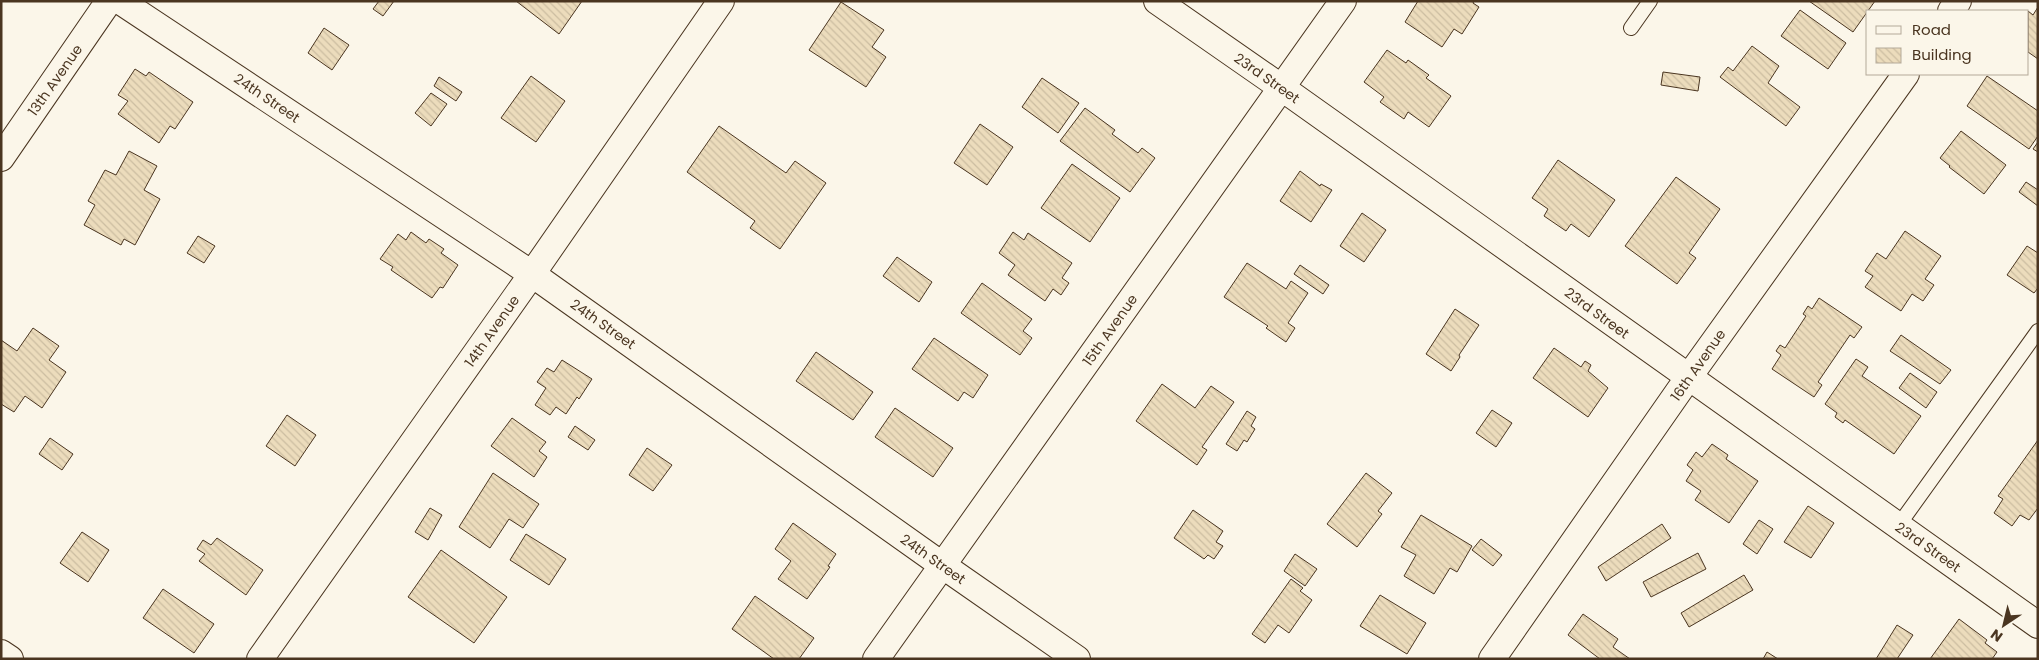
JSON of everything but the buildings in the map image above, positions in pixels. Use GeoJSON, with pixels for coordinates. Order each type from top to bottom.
{"type":"FeatureCollection","features":[{"type":"Feature","properties":{"kind":"street","name":"13th Avenue"},"geometry":{"type":"LineString","coordinates":[[1,158],[109,1]]}},
{"type":"Feature","properties":{"kind":"street","name":"24th Street"},"geometry":{"type":"LineString","coordinates":[[120,1],[532,274],[1077,659]]}},
{"type":"Feature","properties":{"kind":"street","name":"14th Avenue"},"geometry":{"type":"LineString","coordinates":[[260,659],[532,274],[721,1]]}},
{"type":"Feature","properties":{"kind":"street","name":"23rd Street"},"geometry":{"type":"LineString","coordinates":[[1156,1],[1282,88],[2038,625]]}},
{"type":"Feature","properties":{"kind":"street","name":"15th Avenue"},"geometry":{"type":"LineString","coordinates":[[876,659],[1343,1]]}},
{"type":"Feature","properties":{"kind":"street","name":"16th Avenue"},"geometry":{"type":"LineString","coordinates":[[1492,659],[1688,378],[1905,75]]}},
{"type":"Feature","properties":{"kind":"street"},"geometry":{"type":"LineString","coordinates":[[1,653],[10,659]]}},
{"type":"Feature","properties":{"kind":"lane"},"geometry":{"type":"LineString","coordinates":[[1631,28],[1650,1]]}},
{"type":"Feature","properties":{"kind":"lane"},"geometry":{"type":"LineString","coordinates":[[1898,526],[2038,331]]}}]}
